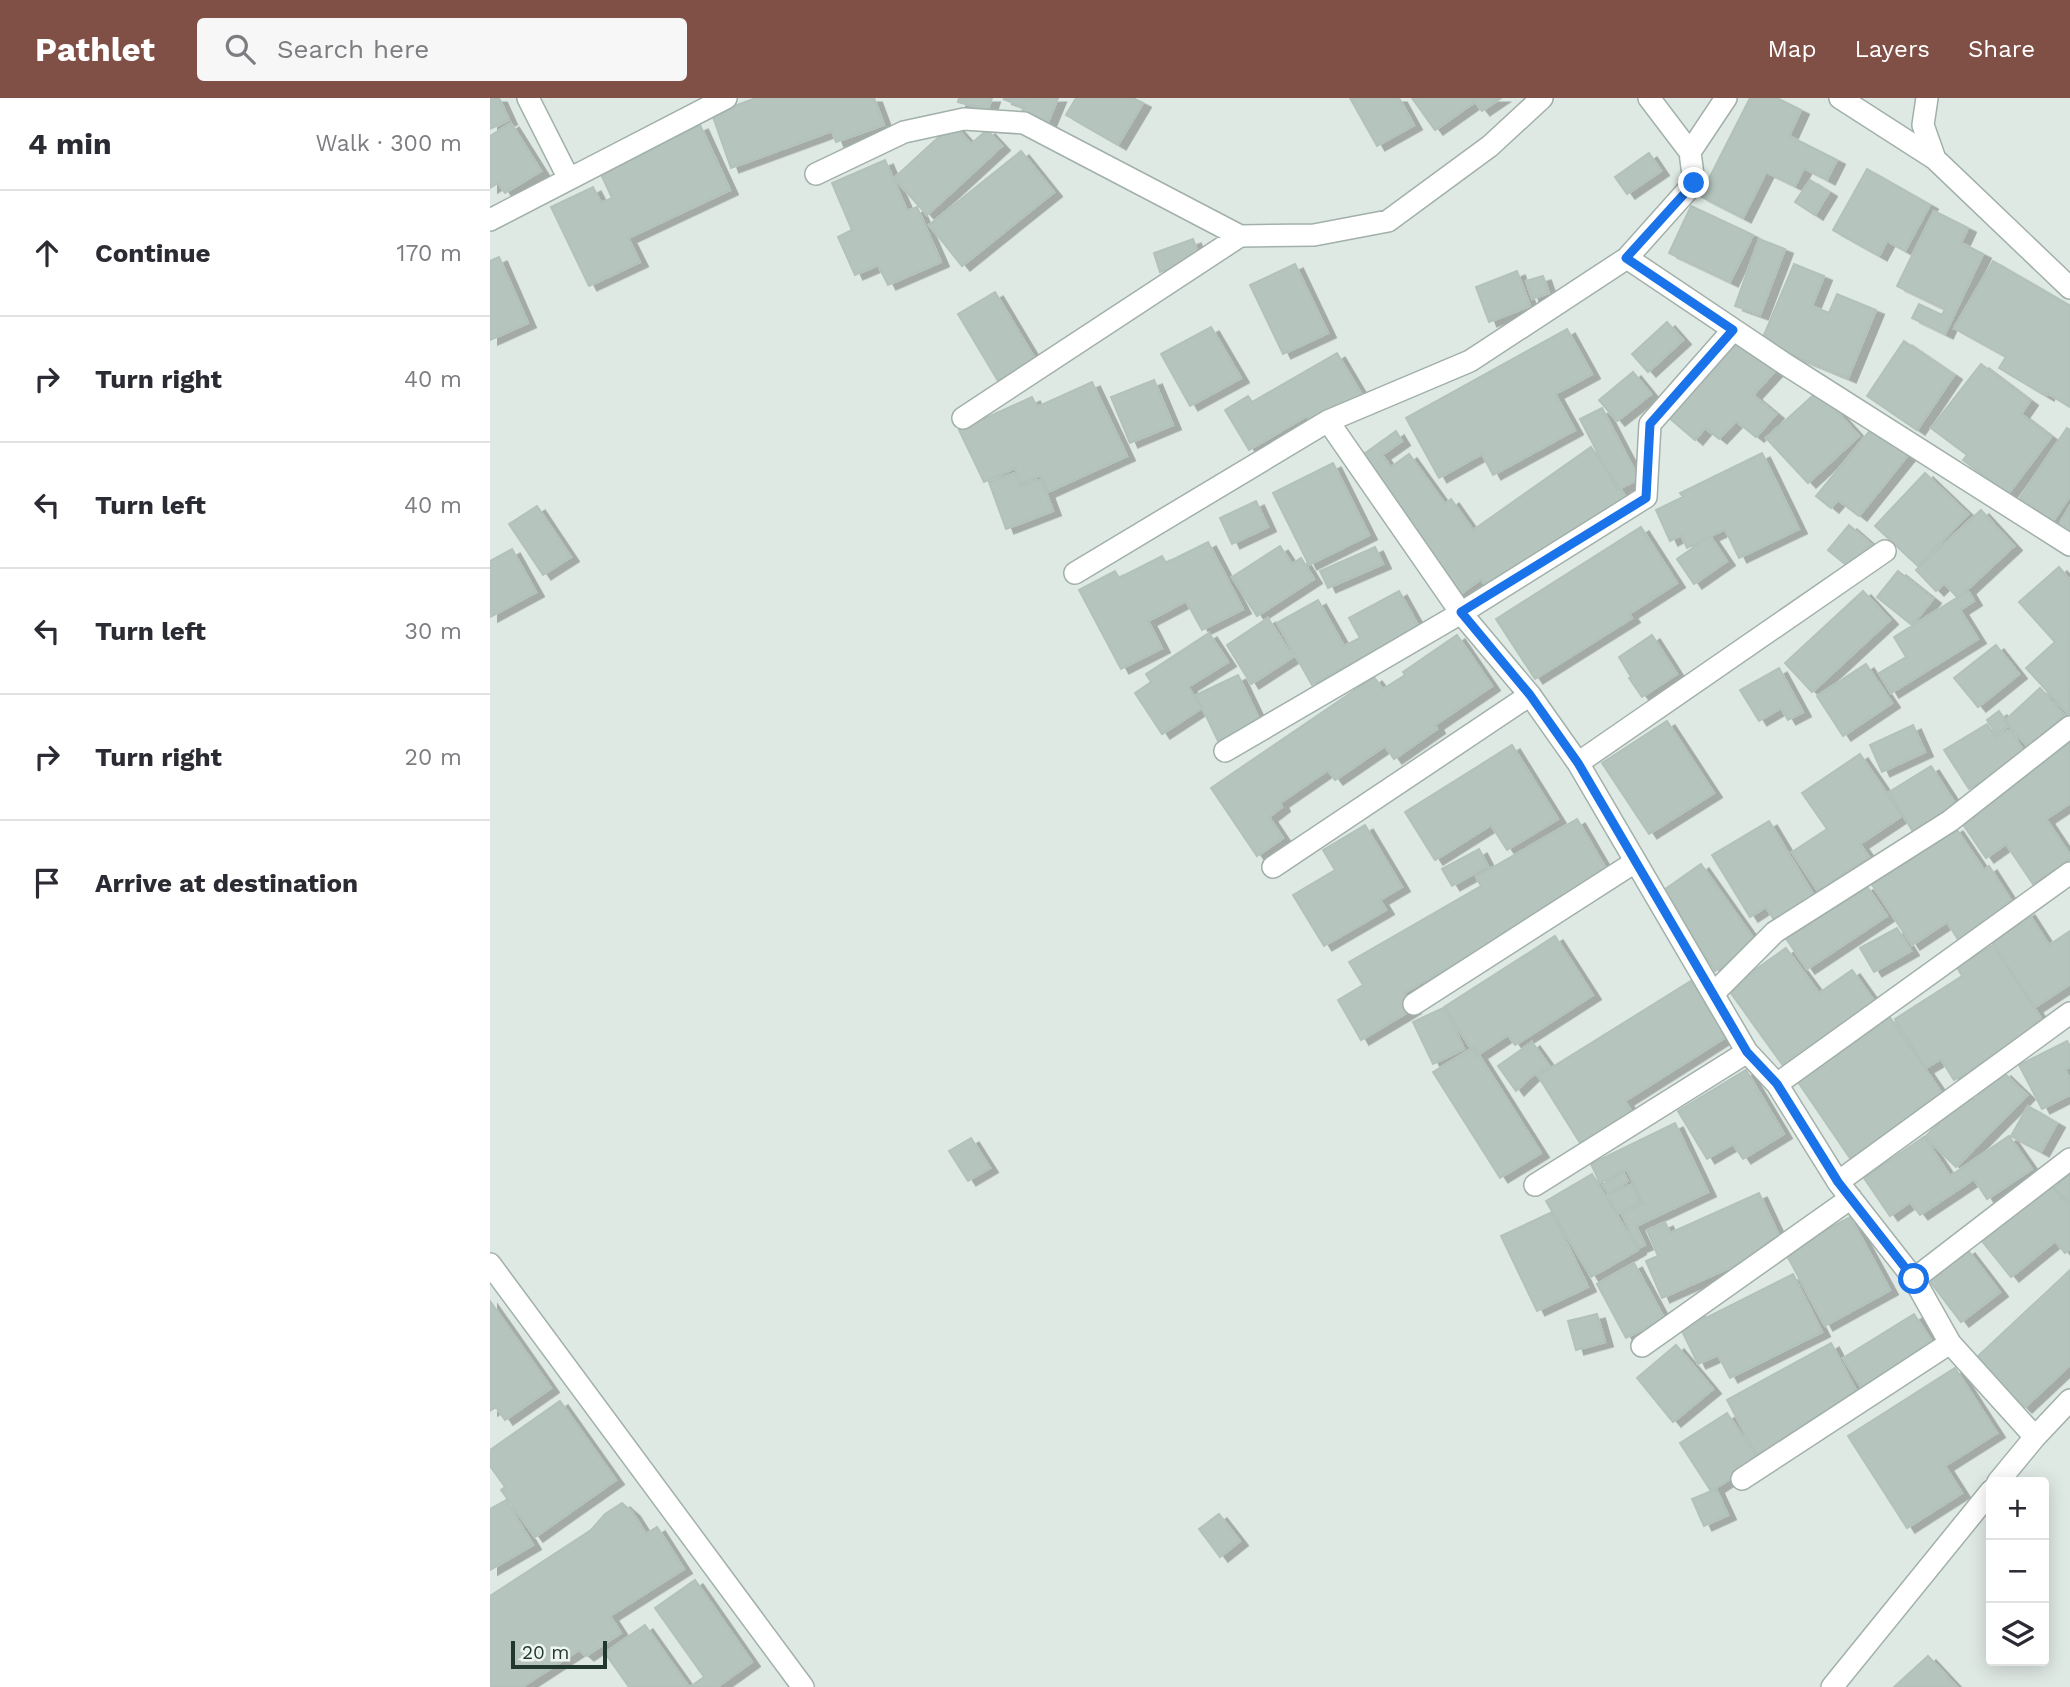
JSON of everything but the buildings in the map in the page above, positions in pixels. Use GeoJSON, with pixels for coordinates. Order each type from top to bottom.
{"type":"FeatureCollection","features":[{"type":"Feature","properties":{"kind":"street"},"geometry":{"type":"LineString","coordinates":[[528,98],[569,179]]}},
{"type":"Feature","properties":{"kind":"street"},"geometry":{"type":"LineString","coordinates":[[490,220],[726,98]]}},
{"type":"Feature","properties":{"kind":"street"},"geometry":{"type":"LineString","coordinates":[[816,174],[904,132],[964,119],[1024,123],[1240,236],[1314,234],[1388,220],[1490,146],[1542,98]]}},
{"type":"Feature","properties":{"kind":"street"},"geometry":{"type":"LineString","coordinates":[[1075,573],[1328,421],[1470,361],[1626,258],[1694,183],[1690,152],[1648,98]]}},
{"type":"Feature","properties":{"kind":"street"},"geometry":{"type":"LineString","coordinates":[[1690,152],[1726,98]]}},
{"type":"Feature","properties":{"kind":"street"},"geometry":{"type":"LineString","coordinates":[[1840,98],[1935,159],[2070,288]]}},
{"type":"Feature","properties":{"kind":"street"},"geometry":{"type":"LineString","coordinates":[[1927,98],[1923,125],[1935,159]]}},
{"type":"Feature","properties":{"kind":"street"},"geometry":{"type":"LineString","coordinates":[[963,418],[1240,236]]}},
{"type":"Feature","properties":{"kind":"street"},"geometry":{"type":"LineString","coordinates":[[1626,258],[1733,330],[2070,545]]}},
{"type":"Feature","properties":{"kind":"street"},"geometry":{"type":"LineString","coordinates":[[1224,751],[1461,612],[1646,498],[1650,424],[1733,330]]}},
{"type":"Feature","properties":{"kind":"street"},"geometry":{"type":"LineString","coordinates":[[1328,421],[1461,612],[1530,695],[1578,763],[1747,1052],[1777,1084],[1845,1190],[1914,1279],[1950,1343],[2035,1437]]}},
{"type":"Feature","properties":{"kind":"street"},"geometry":{"type":"LineString","coordinates":[[1578,763],[1885,551]]}},
{"type":"Feature","properties":{"kind":"street"},"geometry":{"type":"LineString","coordinates":[[1273,867],[1530,695]]}},
{"type":"Feature","properties":{"kind":"street"},"geometry":{"type":"LineString","coordinates":[[1714,993],[1775,932],[1950,821],[2070,727]]}},
{"type":"Feature","properties":{"kind":"street"},"geometry":{"type":"LineString","coordinates":[[1414,1004],[1635,862]]}},
{"type":"Feature","properties":{"kind":"street"},"geometry":{"type":"LineString","coordinates":[[1777,1084],[2070,873]]}},
{"type":"Feature","properties":{"kind":"street"},"geometry":{"type":"LineString","coordinates":[[1642,1346],[2070,1013]]}},
{"type":"Feature","properties":{"kind":"street"},"geometry":{"type":"LineString","coordinates":[[1535,1185],[1747,1052]]}},
{"type":"Feature","properties":{"kind":"street"},"geometry":{"type":"LineString","coordinates":[[1914,1279],[2070,1160]]}},
{"type":"Feature","properties":{"kind":"street"},"geometry":{"type":"LineString","coordinates":[[490,1264],[803,1687]]}},
{"type":"Feature","properties":{"kind":"street"},"geometry":{"type":"LineString","coordinates":[[1742,1479],[1950,1343]]}},
{"type":"Feature","properties":{"kind":"street"},"geometry":{"type":"LineString","coordinates":[[2002,1477],[2070,1400]]}},
{"type":"Feature","properties":{"kind":"street"},"geometry":{"type":"LineString","coordinates":[[1832,1687],[1986,1497]]}},
{"type":"Feature","properties":{"kind":"route"},"geometry":{"type":"LineString","coordinates":[[1694,183],[1626,258],[1733,330],[1650,424],[1646,498],[1461,612],[1530,695],[1578,763],[1747,1052],[1777,1084],[1838,1182],[1914,1279]]}}]}
